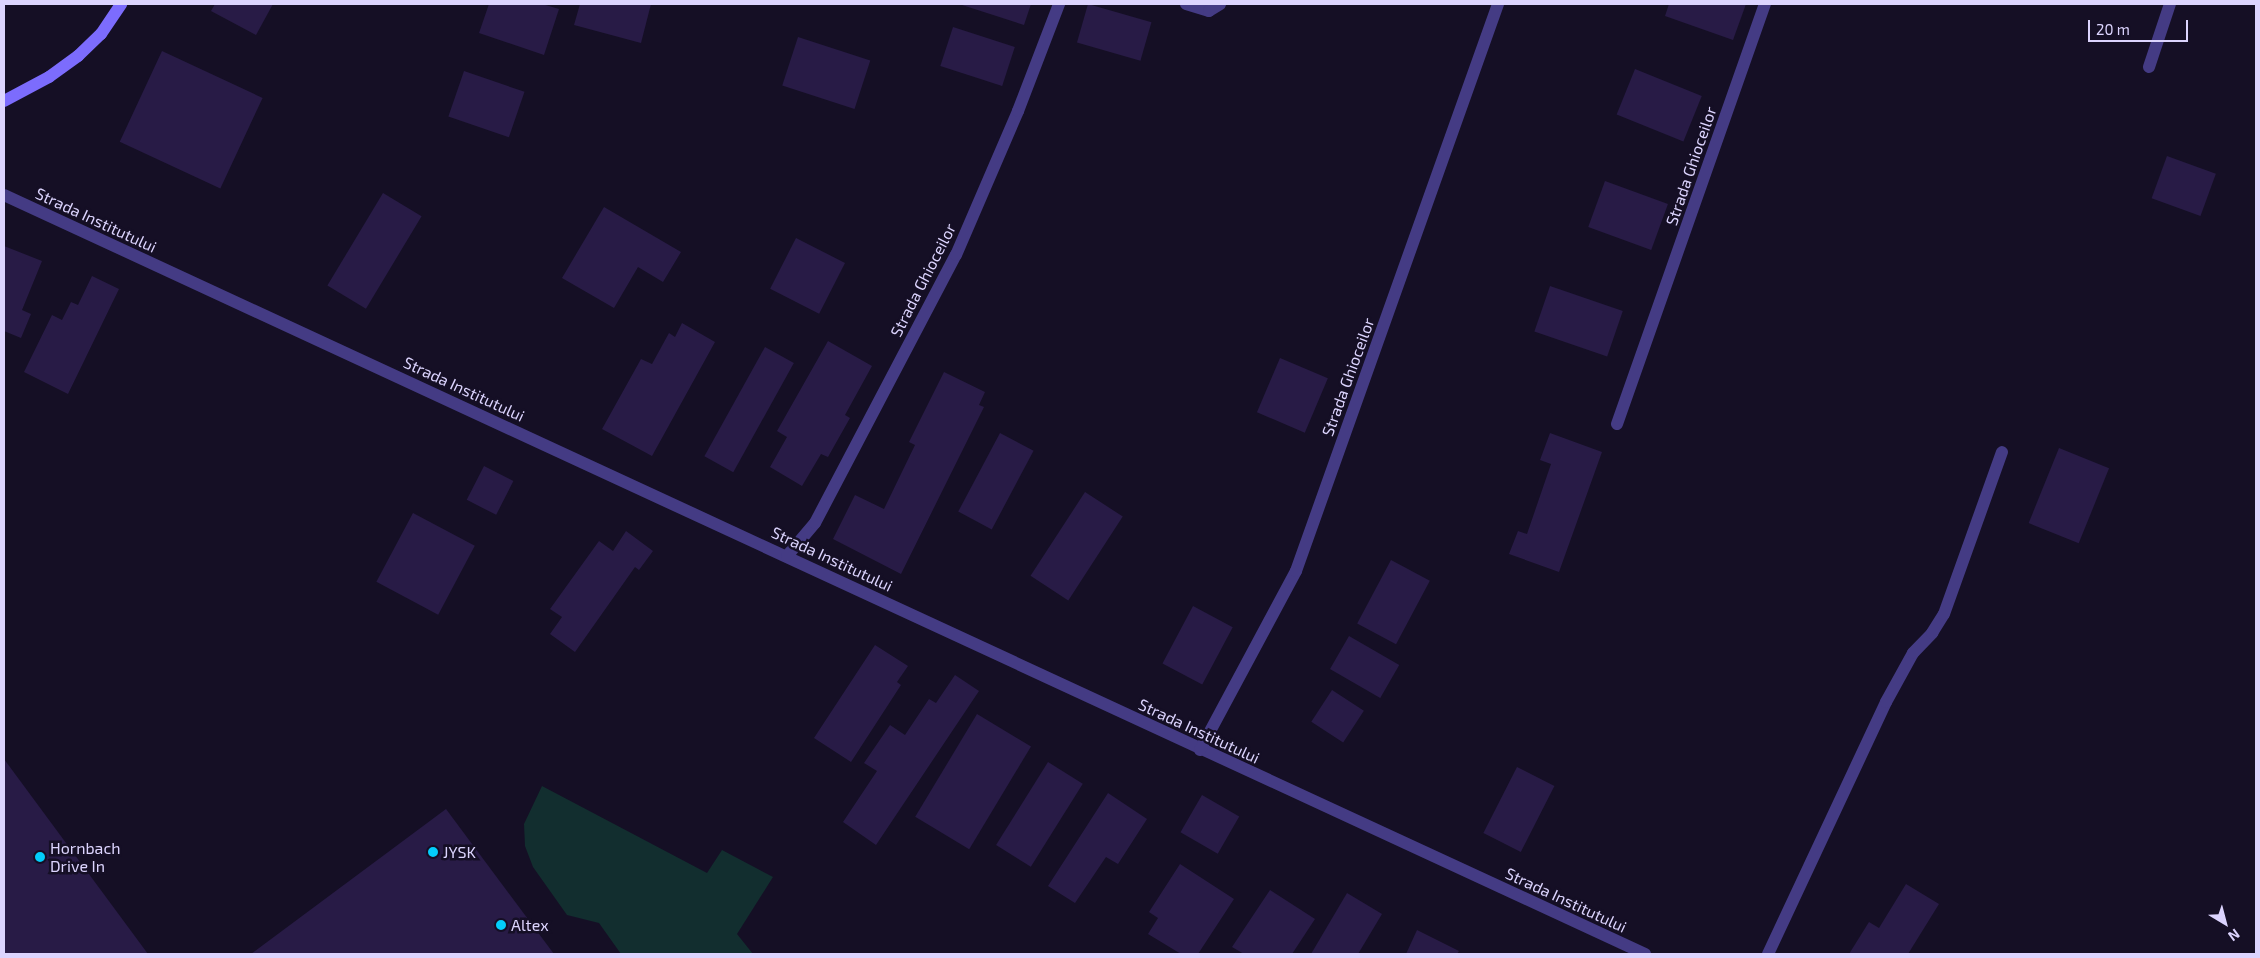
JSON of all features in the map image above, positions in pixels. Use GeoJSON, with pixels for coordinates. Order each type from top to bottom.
{"type":"FeatureCollection","features":[{"type":"Feature","properties":{"kind":"main road"},"geometry":{"type":"LineString","coordinates":[[4,101],[49,78],[78,56],[101,34],[121,4]]}},
{"type":"Feature","properties":{"kind":"street","name":"Strada Ghioceilor"},"geometry":{"type":"LineString","coordinates":[[787,556],[815,523],[956,255],[1018,111],[1058,4]]}},
{"type":"Feature","properties":{"kind":"street"},"geometry":{"type":"LineString","coordinates":[[1186,4],[1209,11],[1220,4]]}},
{"type":"Feature","properties":{"kind":"street","name":"Strada Ghioceilor"},"geometry":{"type":"LineString","coordinates":[[1200,750],[1296,571],[1498,4]]}},
{"type":"Feature","properties":{"kind":"street","name":"Strada Ghioceilor"},"geometry":{"type":"LineString","coordinates":[[1617,424],[1765,4]]}},
{"type":"Feature","properties":{"kind":"street"},"geometry":{"type":"LineString","coordinates":[[2149,67],[2170,4]]}},
{"type":"Feature","properties":{"kind":"street","name":"Strada Institutului"},"geometry":{"type":"LineString","coordinates":[[4,195],[787,556],[1200,750],[1645,954]]}},
{"type":"Feature","properties":{"kind":"street"},"geometry":{"type":"LineString","coordinates":[[1768,954],[1886,702],[1913,653],[1932,633],[1944,614],[2002,452]]}},
{"type":"Feature","properties":{"kind":"green space"},"geometry":{"type":"Polygon","coordinates":[[[542,786],[707,873],[722,850],[773,877],[737,934],[753,954],[621,954],[599,923],[567,915],[533,867],[525,846],[524,824],[542,786]]]}},
{"type":"Feature","properties":{"kind":"building"},"geometry":{"type":"Polygon","coordinates":[[[215,4],[273,4],[256,35],[211,11],[215,4]]]}},
{"type":"Feature","properties":{"kind":"building"},"geometry":{"type":"Polygon","coordinates":[[[489,4],[542,4],[559,9],[544,55],[479,33],[489,4]]]}},
{"type":"Feature","properties":{"kind":"building"},"geometry":{"type":"Polygon","coordinates":[[[580,4],[651,4],[641,43],[574,25],[580,4]]]}},
{"type":"Feature","properties":{"kind":"building"},"geometry":{"type":"Polygon","coordinates":[[[959,4],[1031,4],[1024,25],[959,4]]]}},
{"type":"Feature","properties":{"kind":"building"},"geometry":{"type":"Polygon","coordinates":[[[1088,4],[1151,22],[1140,61],[1077,42],[1088,4]]]}},
{"type":"Feature","properties":{"kind":"building"},"geometry":{"type":"Polygon","coordinates":[[[1669,4],[1746,4],[1733,40],[1665,16],[1669,4]]]}},
{"type":"Feature","properties":{"kind":"building"},"geometry":{"type":"Polygon","coordinates":[[[953,27],[1015,47],[1002,86],[940,66],[953,27]]]}},
{"type":"Feature","properties":{"kind":"building"},"geometry":{"type":"Polygon","coordinates":[[[798,37],[870,60],[855,109],[782,86],[798,37]]]}},
{"type":"Feature","properties":{"kind":"building"},"geometry":{"type":"Polygon","coordinates":[[[162,51],[263,98],[220,189],[120,142],[162,51]]]}},
{"type":"Feature","properties":{"kind":"building"},"geometry":{"type":"Polygon","coordinates":[[[1635,69],[1702,96],[1683,141],[1617,114],[1635,69]]]}},
{"type":"Feature","properties":{"kind":"building"},"geometry":{"type":"Polygon","coordinates":[[[464,71],[525,92],[509,137],[448,116],[464,71]]]}},
{"type":"Feature","properties":{"kind":"building"},"geometry":{"type":"Polygon","coordinates":[[[2167,156],[2216,174],[2200,216],[2152,198],[2167,156]]]}},
{"type":"Feature","properties":{"kind":"building"},"geometry":{"type":"Polygon","coordinates":[[[1605,181],[1668,204],[1651,250],[1588,227],[1605,181]]]}},
{"type":"Feature","properties":{"kind":"building"},"geometry":{"type":"Polygon","coordinates":[[[383,193],[422,216],[366,309],[327,286],[383,193]]]}},
{"type":"Feature","properties":{"kind":"building"},"geometry":{"type":"Polygon","coordinates":[[[604,207],[681,252],[663,282],[638,267],[614,308],[562,278],[604,207]]]}},
{"type":"Feature","properties":{"kind":"building"},"geometry":{"type":"Polygon","coordinates":[[[796,238],[845,263],[819,314],[770,289],[796,238]]]}},
{"type":"Feature","properties":{"kind":"building"},"geometry":{"type":"Polygon","coordinates":[[[4,246],[42,261],[22,310],[31,314],[21,338],[4,331],[4,246]]]}},
{"type":"Feature","properties":{"kind":"building"},"geometry":{"type":"Polygon","coordinates":[[[92,276],[119,289],[68,394],[24,372],[52,315],[62,320],[71,302],[78,305],[92,276]]]}},
{"type":"Feature","properties":{"kind":"building"},"geometry":{"type":"Polygon","coordinates":[[[1550,286],[1623,311],[1607,356],[1534,331],[1550,286]]]}},
{"type":"Feature","properties":{"kind":"building"},"geometry":{"type":"Polygon","coordinates":[[[682,323],[715,342],[652,456],[602,429],[641,359],[652,364],[669,333],[675,337],[682,323]]]}},
{"type":"Feature","properties":{"kind":"building"},"geometry":{"type":"Polygon","coordinates":[[[828,341],[872,366],[845,415],[850,418],[828,457],[821,454],[802,486],[770,467],[787,437],[777,431],[828,341]]]}},
{"type":"Feature","properties":{"kind":"building"},"geometry":{"type":"Polygon","coordinates":[[[765,347],[794,363],[733,472],[704,456],[765,347]]]}},
{"type":"Feature","properties":{"kind":"building"},"geometry":{"type":"Polygon","coordinates":[[[1280,358],[1328,378],[1305,433],[1257,412],[1280,358]]]}},
{"type":"Feature","properties":{"kind":"building"},"geometry":{"type":"Polygon","coordinates":[[[944,372],[985,392],[979,405],[984,407],[901,574],[833,539],[855,495],[884,509],[915,445],[909,442],[944,372]]]}},
{"type":"Feature","properties":{"kind":"building"},"geometry":{"type":"Polygon","coordinates":[[[1000,433],[1034,451],[992,529],[958,512],[1000,433]]]}},
{"type":"Feature","properties":{"kind":"building"},"geometry":{"type":"Polygon","coordinates":[[[1550,433],[1602,452],[1559,572],[1509,554],[1518,531],[1527,534],[1551,464],[1540,460],[1550,433]]]}},
{"type":"Feature","properties":{"kind":"building"},"geometry":{"type":"Polygon","coordinates":[[[2059,448],[2109,468],[2079,543],[2029,523],[2059,448]]]}},
{"type":"Feature","properties":{"kind":"building"},"geometry":{"type":"Polygon","coordinates":[[[484,466],[513,481],[496,515],[467,500],[484,466]]]}},
{"type":"Feature","properties":{"kind":"building"},"geometry":{"type":"Polygon","coordinates":[[[1085,492],[1123,517],[1068,600],[1031,576],[1085,492]]]}},
{"type":"Feature","properties":{"kind":"building"},"geometry":{"type":"Polygon","coordinates":[[[413,513],[475,546],[438,615],[376,582],[413,513]]]}},
{"type":"Feature","properties":{"kind":"building"},"geometry":{"type":"Polygon","coordinates":[[[626,531],[653,551],[639,570],[635,567],[575,652],[550,634],[562,617],[550,609],[599,541],[613,551],[626,531]]]}},
{"type":"Feature","properties":{"kind":"building"},"geometry":{"type":"Polygon","coordinates":[[[1391,560],[1430,581],[1396,644],[1357,624],[1391,560]]]}},
{"type":"Feature","properties":{"kind":"building"},"geometry":{"type":"Polygon","coordinates":[[[1193,606],[1233,627],[1202,685],[1162,663],[1193,606]]]}},
{"type":"Feature","properties":{"kind":"building"},"geometry":{"type":"Polygon","coordinates":[[[1349,636],[1399,665],[1380,698],[1330,669],[1349,636]]]}},
{"type":"Feature","properties":{"kind":"building"},"geometry":{"type":"Polygon","coordinates":[[[875,645],[908,666],[897,682],[901,685],[851,762],[814,738],[875,645]]]}},
{"type":"Feature","properties":{"kind":"building"},"geometry":{"type":"Polygon","coordinates":[[[955,675],[979,691],[876,845],[843,822],[877,771],[864,763],[890,725],[905,735],[929,699],[936,703],[955,675]]]}},
{"type":"Feature","properties":{"kind":"building"},"geometry":{"type":"Polygon","coordinates":[[[1332,690],[1364,711],[1343,743],[1311,722],[1332,690]]]}},
{"type":"Feature","properties":{"kind":"building"},"geometry":{"type":"Polygon","coordinates":[[[977,714],[1031,746],[969,849],[915,817],[977,714]]]}},
{"type":"Feature","properties":{"kind":"building","name":"Hornbach Drive In"},"geometry":{"type":"Polygon","coordinates":[[[4,759],[148,954],[4,954],[4,759]]]}},
{"type":"Feature","properties":{"kind":"building"},"geometry":{"type":"Polygon","coordinates":[[[1048,762],[1083,784],[1031,867],[996,845],[1048,762]]]}},
{"type":"Feature","properties":{"kind":"building"},"geometry":{"type":"Polygon","coordinates":[[[1517,767],[1554,786],[1521,852],[1483,833],[1517,767]]]}},
{"type":"Feature","properties":{"kind":"building"},"geometry":{"type":"Polygon","coordinates":[[[1108,793],[1147,819],[1118,864],[1106,857],[1075,903],[1048,886],[1108,793]]]}},
{"type":"Feature","properties":{"kind":"building"},"geometry":{"type":"Polygon","coordinates":[[[1202,795],[1239,816],[1218,854],[1180,832],[1202,795]]]}},
{"type":"Feature","properties":{"kind":"building","name":"JYSK"},"geometry":{"type":"Polygon","coordinates":[[[446,809],[554,954],[251,954],[446,809]]]}},
{"type":"Feature","properties":{"kind":"building"},"geometry":{"type":"Polygon","coordinates":[[[1180,864],[1234,899],[1198,954],[1181,954],[1148,934],[1158,918],[1149,912],[1180,864]]]}},
{"type":"Feature","properties":{"kind":"building"},"geometry":{"type":"Polygon","coordinates":[[[1906,884],[1939,904],[1908,954],[1849,954],[1869,922],[1879,928],[1906,884]]]}},
{"type":"Feature","properties":{"kind":"building"},"geometry":{"type":"Polygon","coordinates":[[[1270,890],[1315,919],[1292,954],[1244,954],[1232,947],[1270,890]]]}},
{"type":"Feature","properties":{"kind":"building"},"geometry":{"type":"Polygon","coordinates":[[[1347,893],[1382,914],[1358,954],[1311,954],[1347,893]]]}},
{"type":"Feature","properties":{"kind":"building"},"geometry":{"type":"Polygon","coordinates":[[[1417,930],[1459,951],[1457,954],[1406,954],[1417,930]]]}},
{"type":"Feature","properties":{"kind":"place","name":"JYSK"},"geometry":{"type":"Point","coordinates":[433,852]}},
{"type":"Feature","properties":{"kind":"place","name":"Hornbach Drive In"},"geometry":{"type":"Point","coordinates":[40,857]}},
{"type":"Feature","properties":{"kind":"place","name":"Altex"},"geometry":{"type":"Point","coordinates":[501,925]}}]}
